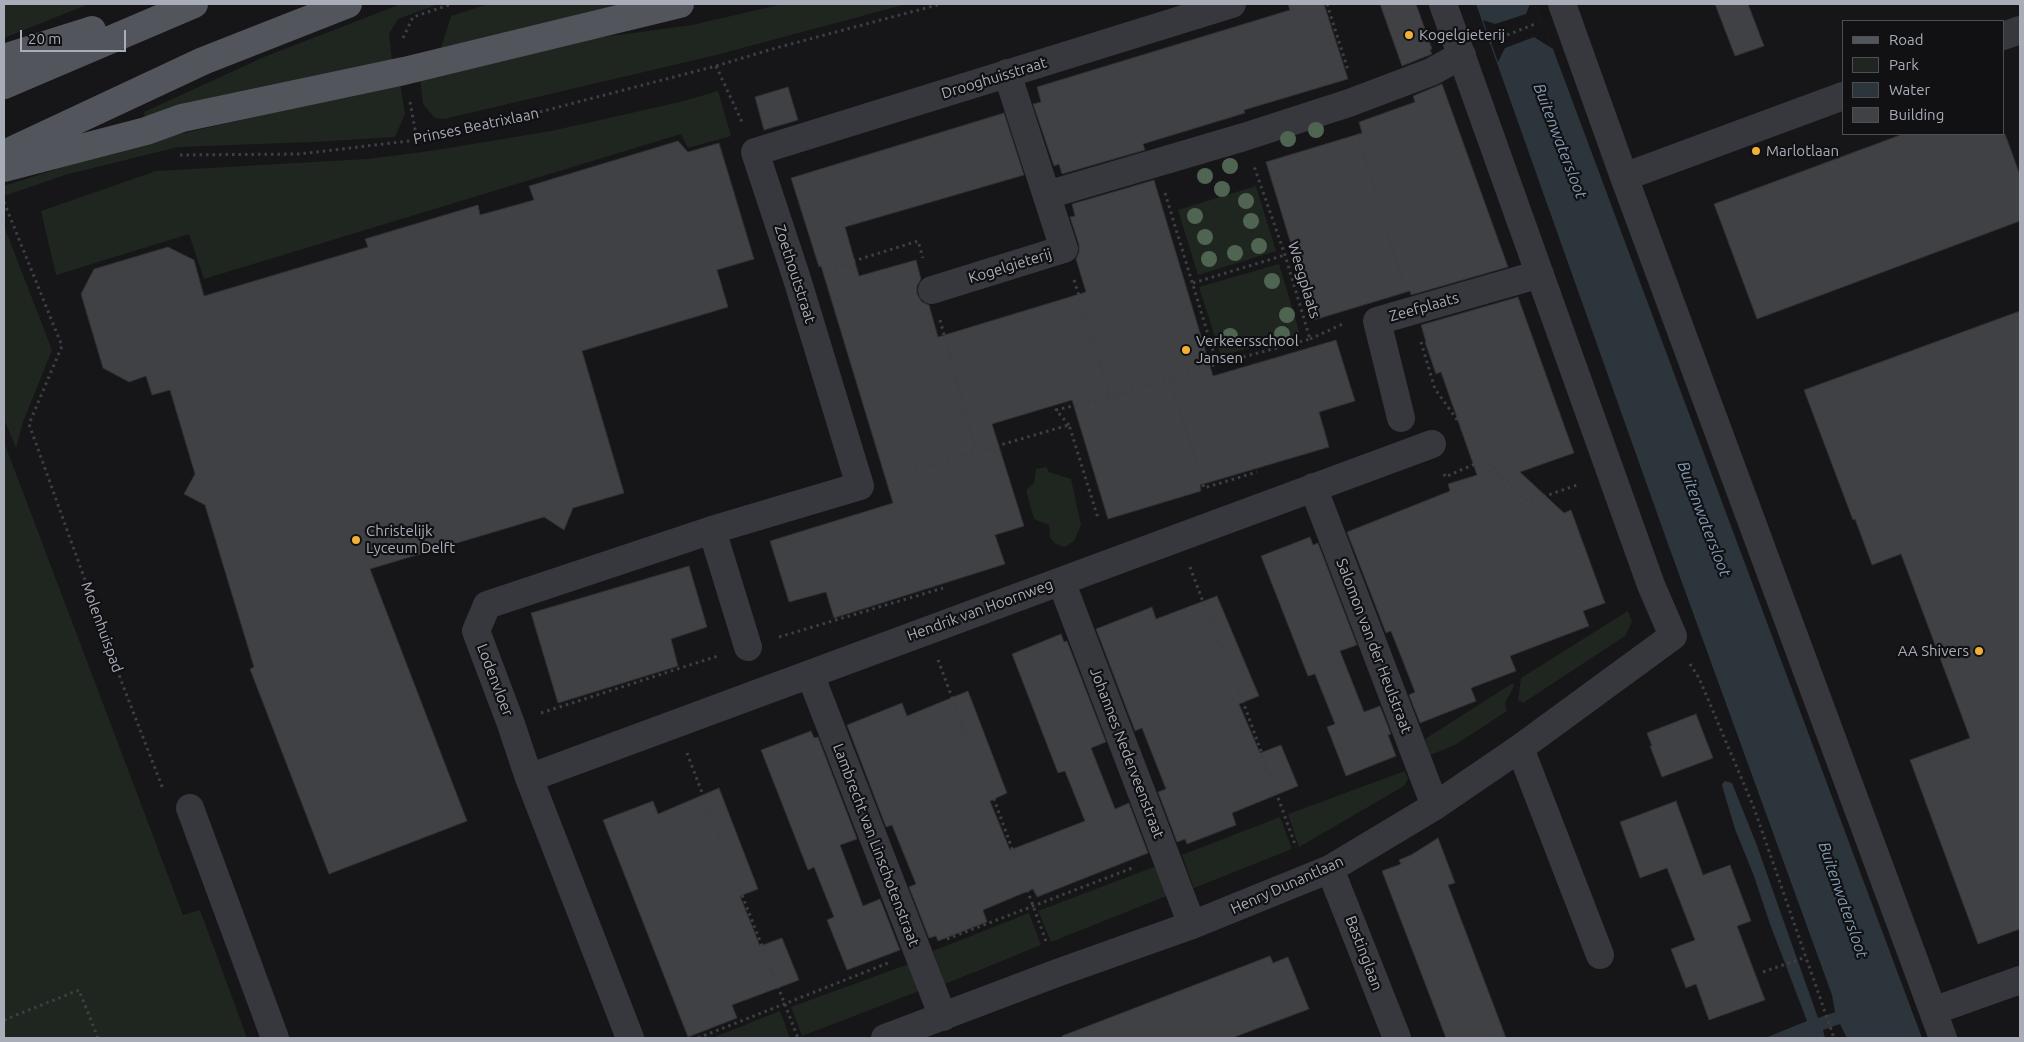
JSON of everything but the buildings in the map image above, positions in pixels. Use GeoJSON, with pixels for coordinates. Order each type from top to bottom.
{"type":"FeatureCollection","features":[{"type":"Feature","properties":{"kind":"main road"},"geometry":{"type":"LineString","coordinates":[[4,58],[177,4]]}},
{"type":"Feature","properties":{"kind":"main road"},"geometry":{"type":"LineString","coordinates":[[4,85],[194,4]]}},
{"type":"Feature","properties":{"kind":"main road"},"geometry":{"type":"LineString","coordinates":[[4,154],[203,61],[348,4]]}},
{"type":"Feature","properties":{"kind":"main road"},"geometry":{"type":"LineString","coordinates":[[4,168],[146,130],[182,118],[404,71],[680,4]]}},
{"type":"Feature","properties":{"kind":"street","name":"Drooghuisstraat"},"geometry":{"type":"LineString","coordinates":[[755,152],[1232,4]]}},
{"type":"Feature","properties":{"kind":"street"},"geometry":{"type":"LineString","coordinates":[[1443,4],[1473,49],[1540,274],[1651,585],[1673,636]]}},
{"type":"Feature","properties":{"kind":"street"},"geometry":{"type":"LineString","coordinates":[[1562,4],[1624,178],[1943,1038]]}},
{"type":"Feature","properties":{"kind":"street"},"geometry":{"type":"LineString","coordinates":[[2004,36],[2020,30]]}},
{"type":"Feature","properties":{"kind":"street"},"geometry":{"type":"LineString","coordinates":[[1047,195],[1244,137],[1353,101],[1431,72],[1473,49]]}},
{"type":"Feature","properties":{"kind":"street","name":"Kogelgieterij"},"geometry":{"type":"LineString","coordinates":[[932,290],[1064,249],[1007,73]]}},
{"type":"Feature","properties":{"kind":"street"},"geometry":{"type":"LineString","coordinates":[[1624,178],[1842,96]]}},
{"type":"Feature","properties":{"kind":"street","name":"Zoethoutstraat"},"geometry":{"type":"LineString","coordinates":[[755,152],[797,279],[860,486]]}},
{"type":"Feature","properties":{"kind":"street","name":"Zeefplaats"},"geometry":{"type":"LineString","coordinates":[[1401,418],[1377,321],[1540,274]]}},
{"type":"Feature","properties":{"kind":"street","name":"Hendrik van Hoornweg"},"geometry":{"type":"LineString","coordinates":[[528,778],[1432,444]]}},
{"type":"Feature","properties":{"kind":"street","name":"Lodenvloer"},"geometry":{"type":"LineString","coordinates":[[630,1038],[528,778],[512,724],[476,631],[488,605],[712,530],[860,486]]}},
{"type":"Feature","properties":{"kind":"street","name":"Salomon van der Heulstraat"},"geometry":{"type":"LineString","coordinates":[[1313,487],[1435,806]]}},
{"type":"Feature","properties":{"kind":"street"},"geometry":{"type":"LineString","coordinates":[[712,530],[748,647]]}},
{"type":"Feature","properties":{"kind":"street","name":"Johannes Nederveenstraat"},"geometry":{"type":"LineString","coordinates":[[1061,581],[1192,925]]}},
{"type":"Feature","properties":{"kind":"street","name":"Henry Dunantlaan"},"geometry":{"type":"LineString","coordinates":[[886,1038],[1057,973],[1192,925],[1319,874],[1435,806],[1520,748],[1673,636]]}},
{"type":"Feature","properties":{"kind":"street","name":"Lambrecht van Linschotenstraat"},"geometry":{"type":"LineString","coordinates":[[810,674],[943,1017]]}},
{"type":"Feature","properties":{"kind":"street"},"geometry":{"type":"LineString","coordinates":[[1520,748],[1600,955]]}},
{"type":"Feature","properties":{"kind":"street"},"geometry":{"type":"LineString","coordinates":[[190,808],[275,1038]]}},
{"type":"Feature","properties":{"kind":"street","name":"Bastinglaan"},"geometry":{"type":"LineString","coordinates":[[1319,874],[1397,1038]]}},
{"type":"Feature","properties":{"kind":"street"},"geometry":{"type":"LineString","coordinates":[[1933,1011],[2020,980]]}},
{"type":"Feature","properties":{"kind":"path","name":"Prinses Beatrixlaan"},"geometry":{"type":"LineString","coordinates":[[175,155],[300,154],[417,140],[528,115],[941,4]]}},
{"type":"Feature","properties":{"kind":"path"},"geometry":{"type":"LineString","coordinates":[[1327,4],[1411,310],[1435,389],[1484,460],[1528,502],[1611,473]]}},
{"type":"Feature","properties":{"kind":"path"},"geometry":{"type":"LineString","coordinates":[[1473,49],[1538,23]]}},
{"type":"Feature","properties":{"kind":"path"},"geometry":{"type":"LineString","coordinates":[[716,66],[755,152]]}},
{"type":"Feature","properties":{"kind":"path","name":"Weegplaats"},"geometry":{"type":"LineString","coordinates":[[1069,425],[1056,410],[1111,397],[1217,364],[1310,340],[1285,255],[1244,137]]}},
{"type":"Feature","properties":{"kind":"path"},"geometry":{"type":"LineString","coordinates":[[1156,164],[1217,364]]}},
{"type":"Feature","properties":{"kind":"path"},"geometry":{"type":"LineString","coordinates":[[4,202],[14,199]]}},
{"type":"Feature","properties":{"kind":"path","name":"Molenhuispad"},"geometry":{"type":"LineString","coordinates":[[4,202],[62,346],[29,424],[122,683],[170,806],[190,808]]}},
{"type":"Feature","properties":{"kind":"path"},"geometry":{"type":"LineString","coordinates":[[1064,249],[1111,397]]}},
{"type":"Feature","properties":{"kind":"path"},"geometry":{"type":"LineString","coordinates":[[1193,283],[1285,255]]}},
{"type":"Feature","properties":{"kind":"path"},"geometry":{"type":"LineString","coordinates":[[1310,340],[1346,322],[1377,321]]}},
{"type":"Feature","properties":{"kind":"path"},"geometry":{"type":"LineString","coordinates":[[1170,380],[1204,488],[1261,470]]}},
{"type":"Feature","properties":{"kind":"path"},"geometry":{"type":"LineString","coordinates":[[860,486],[1069,425],[1098,518]]}},
{"type":"Feature","properties":{"kind":"path"},"geometry":{"type":"LineString","coordinates":[[1179,537],[1224,655]]}},
{"type":"Feature","properties":{"kind":"path"},"geometry":{"type":"LineString","coordinates":[[512,724],[553,708],[945,587]]}},
{"type":"Feature","properties":{"kind":"path"},"geometry":{"type":"LineString","coordinates":[[927,630],[973,753]]}},
{"type":"Feature","properties":{"kind":"path"},"geometry":{"type":"LineString","coordinates":[[1673,636],[1699,678],[1754,808],[1834,1038]]}},
{"type":"Feature","properties":{"kind":"path"},"geometry":{"type":"LineString","coordinates":[[1238,688],[1319,874]]}},
{"type":"Feature","properties":{"kind":"path"},"geometry":{"type":"LineString","coordinates":[[676,723],[723,848]]}},
{"type":"Feature","properties":{"kind":"path"},"geometry":{"type":"LineString","coordinates":[[986,780],[1057,973]]}},
{"type":"Feature","properties":{"kind":"path"},"geometry":{"type":"LineString","coordinates":[[735,877],[798,1038]]}},
{"type":"Feature","properties":{"kind":"path"},"geometry":{"type":"LineString","coordinates":[[1763,972],[1806,957]]}},
{"type":"Feature","properties":{"kind":"path"},"geometry":{"type":"LineString","coordinates":[[4,1020],[79,990],[98,1038]]}},
{"type":"Feature","properties":{"kind":"green space"},"geometry":{"type":"Polygon","coordinates":[[[4,4],[89,4],[4,38],[4,4]]]}},
{"type":"Feature","properties":{"kind":"green space"},"geometry":{"type":"Polygon","coordinates":[[[401,4],[439,4],[398,19],[389,34],[392,61],[145,117],[144,112],[264,57],[401,4]]]}},
{"type":"Feature","properties":{"kind":"green space"},"geometry":{"type":"Polygon","coordinates":[[[488,4],[628,4],[441,48],[451,16],[488,4]]]}},
{"type":"Feature","properties":{"kind":"green space"},"geometry":{"type":"Polygon","coordinates":[[[783,4],[907,4],[716,55],[444,119],[435,118],[423,104],[420,78],[559,43],[692,25],[783,4]]]}},
{"type":"Feature","properties":{"kind":"green space"},"geometry":{"type":"Polygon","coordinates":[[[400,83],[405,114],[395,137],[178,147],[65,175],[4,196],[4,186],[63,167],[176,135],[400,83]]]}},
{"type":"Feature","properties":{"kind":"green space"},"geometry":{"type":"Polygon","coordinates":[[[718,91],[731,136],[688,148],[681,134],[204,279],[189,234],[56,275],[41,211],[156,171],[367,159],[430,151],[551,131],[680,102],[718,91]]]}},
{"type":"Feature","properties":{"kind":"green space"},"geometry":{"type":"Polygon","coordinates":[[[1256,186],[1276,251],[1198,275],[1178,210],[1256,186]]]}},
{"type":"Feature","properties":{"kind":"green space"},"geometry":{"type":"Polygon","coordinates":[[[4,226],[52,350],[23,422],[16,448],[4,419],[4,226]]]}},
{"type":"Feature","properties":{"kind":"green space"},"geometry":{"type":"Polygon","coordinates":[[[1279,264],[1300,334],[1221,356],[1199,287],[1279,264]]]}},
{"type":"Feature","properties":{"kind":"green space"},"geometry":{"type":"Polygon","coordinates":[[[4,442],[183,915],[200,910],[247,1038],[4,1038],[4,442]]]}},
{"type":"Feature","properties":{"kind":"green space"},"geometry":{"type":"Polygon","coordinates":[[[1046,467],[1049,472],[1071,479],[1081,525],[1074,541],[1065,547],[1056,544],[1050,538],[1049,525],[1034,519],[1026,490],[1034,483],[1036,469],[1046,467]]]}},
{"type":"Feature","properties":{"kind":"green space"},"geometry":{"type":"Polygon","coordinates":[[[1628,611],[1632,622],[1625,636],[1523,703],[1518,700],[1521,678],[1628,611]]]}},
{"type":"Feature","properties":{"kind":"green space"},"geometry":{"type":"Polygon","coordinates":[[[1513,683],[1514,686],[1505,703],[1507,711],[1455,745],[1430,755],[1425,739],[1513,683]]]}},
{"type":"Feature","properties":{"kind":"green space"},"geometry":{"type":"Polygon","coordinates":[[[1405,771],[1408,779],[1404,786],[1299,847],[1288,814],[1405,771]]]}},
{"type":"Feature","properties":{"kind":"green space"},"geometry":{"type":"Polygon","coordinates":[[[1280,817],[1292,849],[1194,888],[1182,855],[1280,817]]]}},
{"type":"Feature","properties":{"kind":"green space"},"geometry":{"type":"Polygon","coordinates":[[[1159,865],[1169,895],[1051,942],[1038,911],[1159,865]]]}},
{"type":"Feature","properties":{"kind":"green space"},"geometry":{"type":"Polygon","coordinates":[[[1029,913],[1041,945],[945,984],[933,951],[1029,913]]]}},
{"type":"Feature","properties":{"kind":"green space"},"geometry":{"type":"Polygon","coordinates":[[[909,964],[919,991],[802,1036],[791,1007],[909,964]]]}},
{"type":"Feature","properties":{"kind":"green space"},"geometry":{"type":"Polygon","coordinates":[[[780,1011],[790,1038],[712,1038],[780,1011]]]}},
{"type":"Feature","properties":{"kind":"water","name":"Buitenwatersloot"},"geometry":{"type":"Polygon","coordinates":[[[1476,4],[1534,4],[1553,49],[1922,1038],[1847,1038],[1840,1024],[1823,1030],[1825,1038],[1765,1038],[1807,1021],[1735,829],[1723,789],[1722,784],[1725,781],[1732,783],[1756,843],[1818,1018],[1835,1012],[1832,995],[1668,544],[1476,4]]]}},
{"type":"Feature","properties":{"kind":"pier"},"geometry":{"type":"Polygon","coordinates":[[[1530,4],[1534,4],[1553,49],[1534,37],[1505,48],[1498,62],[1483,20],[1495,24],[1526,14],[1530,4]]]}},
{"type":"Feature","properties":{"kind":"place","name":"Kogelgieterij"},"geometry":{"type":"Point","coordinates":[1409,35]}},
{"type":"Feature","properties":{"kind":"place","name":"Marlotlaan"},"geometry":{"type":"Point","coordinates":[1756,151]}},
{"type":"Feature","properties":{"kind":"place","name":"Verkeersschool Jansen"},"geometry":{"type":"Point","coordinates":[1186,350]}},
{"type":"Feature","properties":{"kind":"place","name":"Christelijk Lyceum Delft"},"geometry":{"type":"Point","coordinates":[356,540]}},
{"type":"Feature","properties":{"kind":"place","name":"AA Shivers"},"geometry":{"type":"Point","coordinates":[1979,651]}}]}
